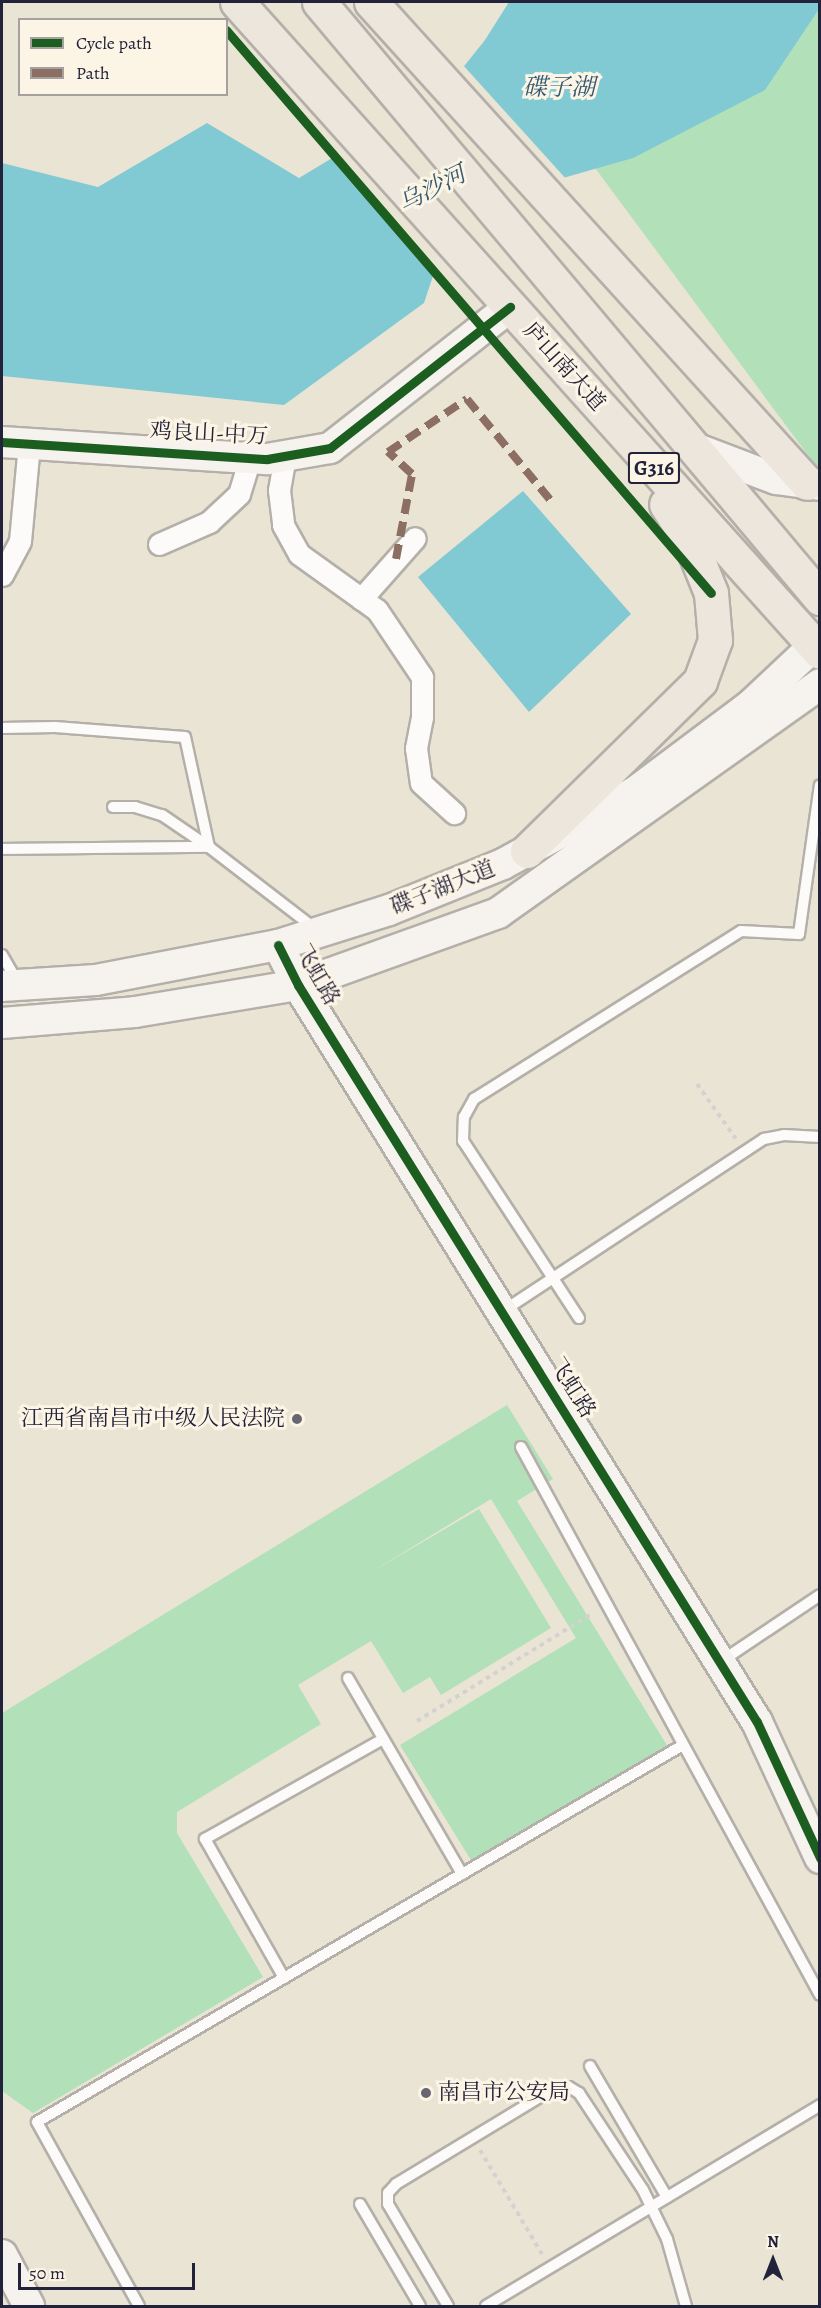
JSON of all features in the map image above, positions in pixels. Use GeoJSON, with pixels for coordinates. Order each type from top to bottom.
{"type":"FeatureCollection","features":[{"type":"Feature","properties":{"kind":"main road","name":"庐山南大道"},"geometry":{"type":"LineString","coordinates":[[237,2],[613,422],[818,646]]}},
{"type":"Feature","properties":{"kind":"main road","name":"庐山南大道"},"geometry":{"type":"LineString","coordinates":[[319,2],[819,598]]}},
{"type":"Feature","properties":{"kind":"main road"},"geometry":{"type":"LineString","coordinates":[[371,2],[813,484]]}},
{"type":"Feature","properties":{"kind":"main road","name":"鸡良山-中万"},"geometry":{"type":"LineString","coordinates":[[15,443],[250,458],[285,456],[330,448],[510,307]]}},
{"type":"Feature","properties":{"kind":"main road"},"geometry":{"type":"LineString","coordinates":[[528,851],[700,681],[715,640],[711,593],[691,543],[613,422]]}},
{"type":"Feature","properties":{"kind":"main road"},"geometry":{"type":"LineString","coordinates":[[692,447],[776,479],[813,484]]}},
{"type":"Feature","properties":{"kind":"main road","name":"碟子湖大道"},"geometry":{"type":"LineString","coordinates":[[10,986],[96,980],[278,945],[389,910],[528,851],[635,792],[751,705],[818,646]]}},
{"type":"Feature","properties":{"kind":"main road","name":"碟子湖大道"},"geometry":{"type":"LineString","coordinates":[[2,1023],[135,1012],[298,985],[498,913],[819,684]]}},
{"type":"Feature","properties":{"kind":"main road","name":"飞虹路"},"geometry":{"type":"LineString","coordinates":[[278,945],[298,985],[757,1722],[819,1858]]}},
{"type":"Feature","properties":{"kind":"main road"},"geometry":{"type":"LineString","coordinates":[[2,2255],[29,2307]]}},
{"type":"Feature","properties":{"kind":"street"},"geometry":{"type":"LineString","coordinates":[[2,575],[20,541],[15,443]]}},
{"type":"Feature","properties":{"kind":"street"},"geometry":{"type":"LineString","coordinates":[[285,456],[279,490],[283,525],[299,554],[377,610],[422,677],[422,717],[416,748],[421,783],[454,813]]}},
{"type":"Feature","properties":{"kind":"street"},"geometry":{"type":"LineString","coordinates":[[159,544],[209,522],[239,494],[250,458]]}},
{"type":"Feature","properties":{"kind":"street"},"geometry":{"type":"LineString","coordinates":[[361,599],[415,538]]}},
{"type":"Feature","properties":{"kind":"lane"},"geometry":{"type":"LineString","coordinates":[[2,728],[55,727],[185,737],[209,847]]}},
{"type":"Feature","properties":{"kind":"lane"},"geometry":{"type":"LineString","coordinates":[[579,1318],[463,1140],[464,1117],[474,1099],[741,931],[799,934],[819,785]]}},
{"type":"Feature","properties":{"kind":"lane"},"geometry":{"type":"LineString","coordinates":[[113,807],[135,807],[162,815],[209,847],[319,932]]}},
{"type":"Feature","properties":{"kind":"lane"},"geometry":{"type":"LineString","coordinates":[[2,849],[209,847]]}},
{"type":"Feature","properties":{"kind":"lane"},"geometry":{"type":"LineString","coordinates":[[2,955],[10,986]]}},
{"type":"Feature","properties":{"kind":"lane"},"geometry":{"type":"LineString","coordinates":[[501,1312],[764,1139],[784,1135],[819,1137]]}},
{"type":"Feature","properties":{"kind":"lane"},"geometry":{"type":"LineString","coordinates":[[520,1447],[819,1995]]}},
{"type":"Feature","properties":{"kind":"lane"},"geometry":{"type":"LineString","coordinates":[[720,1662],[819,1594]]}},
{"type":"Feature","properties":{"kind":"lane"},"geometry":{"type":"LineString","coordinates":[[348,1678],[462,1874]]}},
{"type":"Feature","properties":{"kind":"lane"},"geometry":{"type":"LineString","coordinates":[[284,1978],[205,1839],[383,1739]]}},
{"type":"Feature","properties":{"kind":"lane"},"geometry":{"type":"LineString","coordinates":[[139,2307],[37,2122],[683,1745]]}},
{"type":"Feature","properties":{"kind":"lane"},"geometry":{"type":"LineString","coordinates":[[590,2066],[667,2197]]}},
{"type":"Feature","properties":{"kind":"lane"},"geometry":{"type":"LineString","coordinates":[[448,2307],[388,2205],[388,2193],[473,2137],[553,2089],[569,2087],[579,2093],[643,2190],[667,2239],[686,2307]]}},
{"type":"Feature","properties":{"kind":"lane"},"geometry":{"type":"LineString","coordinates":[[486,2307],[819,2104]]}},
{"type":"Feature","properties":{"kind":"lane"},"geometry":{"type":"LineString","coordinates":[[360,2204],[420,2307]]}},
{"type":"Feature","properties":{"kind":"path"},"geometry":{"type":"LineString","coordinates":[[697,1084],[745,1152]]}},
{"type":"Feature","properties":{"kind":"path"},"geometry":{"type":"LineString","coordinates":[[417,1721],[606,1604]]}},
{"type":"Feature","properties":{"kind":"path"},"geometry":{"type":"LineString","coordinates":[[473,2137],[550,2268]]}},
{"type":"Feature","properties":{"kind":"green space"},"geometry":{"type":"Polygon","coordinates":[[[819,2],[819,470],[578,145],[819,2]]]}},
{"type":"Feature","properties":{"kind":"green space"},"geometry":{"type":"Polygon","coordinates":[[[507,1405],[553,1479],[517,1501],[668,1747],[474,1865],[400,1745],[576,1638],[491,1499],[368,1574],[479,1509],[551,1628],[441,1695],[430,1677],[403,1693],[371,1641],[298,1685],[321,1724],[177,1812],[177,1833],[263,1977],[33,2113],[2,2091],[2,1713],[507,1405]]]}},
{"type":"Feature","properties":{"kind":"water"},"geometry":{"type":"Polygon","coordinates":[[[509,2],[819,2],[819,9],[765,90],[633,158],[514,192],[440,255],[424,303],[284,405],[2,376],[2,163],[98,187],[207,123],[299,178],[445,90],[485,40],[509,2]]]}},
{"type":"Feature","properties":{"kind":"water"},"geometry":{"type":"Polygon","coordinates":[[[523,491],[631,614],[529,712],[418,577],[523,491]]]}},
{"type":"Feature","properties":{"kind":"pier"},"geometry":{"type":"Polygon","coordinates":[[[462,64],[567,180],[515,194],[443,257],[437,274],[330,156],[443,87],[462,64]]]}},
{"type":"Feature","properties":{"kind":"marked path"},"geometry":{"type":"LineString","coordinates":[[396,559],[412,474],[388,452],[467,399],[552,502]]}},
{"type":"Feature","properties":{"kind":"cycle path"},"geometry":{"type":"LineString","coordinates":[[228,32],[711,593]]}},
{"type":"Feature","properties":{"kind":"cycle path"},"geometry":{"type":"LineString","coordinates":[[2,442],[267,459],[330,448],[510,307]]}},
{"type":"Feature","properties":{"kind":"cycle path"},"geometry":{"type":"LineString","coordinates":[[278,945],[298,985],[757,1722],[820,1858]]}},
{"type":"Feature","properties":{"kind":"place","name":"江西省南昌市中级人民法院"},"geometry":{"type":"Point","coordinates":[297,1419]}},
{"type":"Feature","properties":{"kind":"place","name":"南昌市公安局"},"geometry":{"type":"Point","coordinates":[426,2093]}},
{"type":"Feature","properties":{"kind":"water label","name":"碟子湖"},"geometry":{"type":"Point","coordinates":[559,88]}},
{"type":"Feature","properties":{"kind":"water label","name":"乌沙河"},"geometry":{"type":"Point","coordinates":[432,189]}}]}
